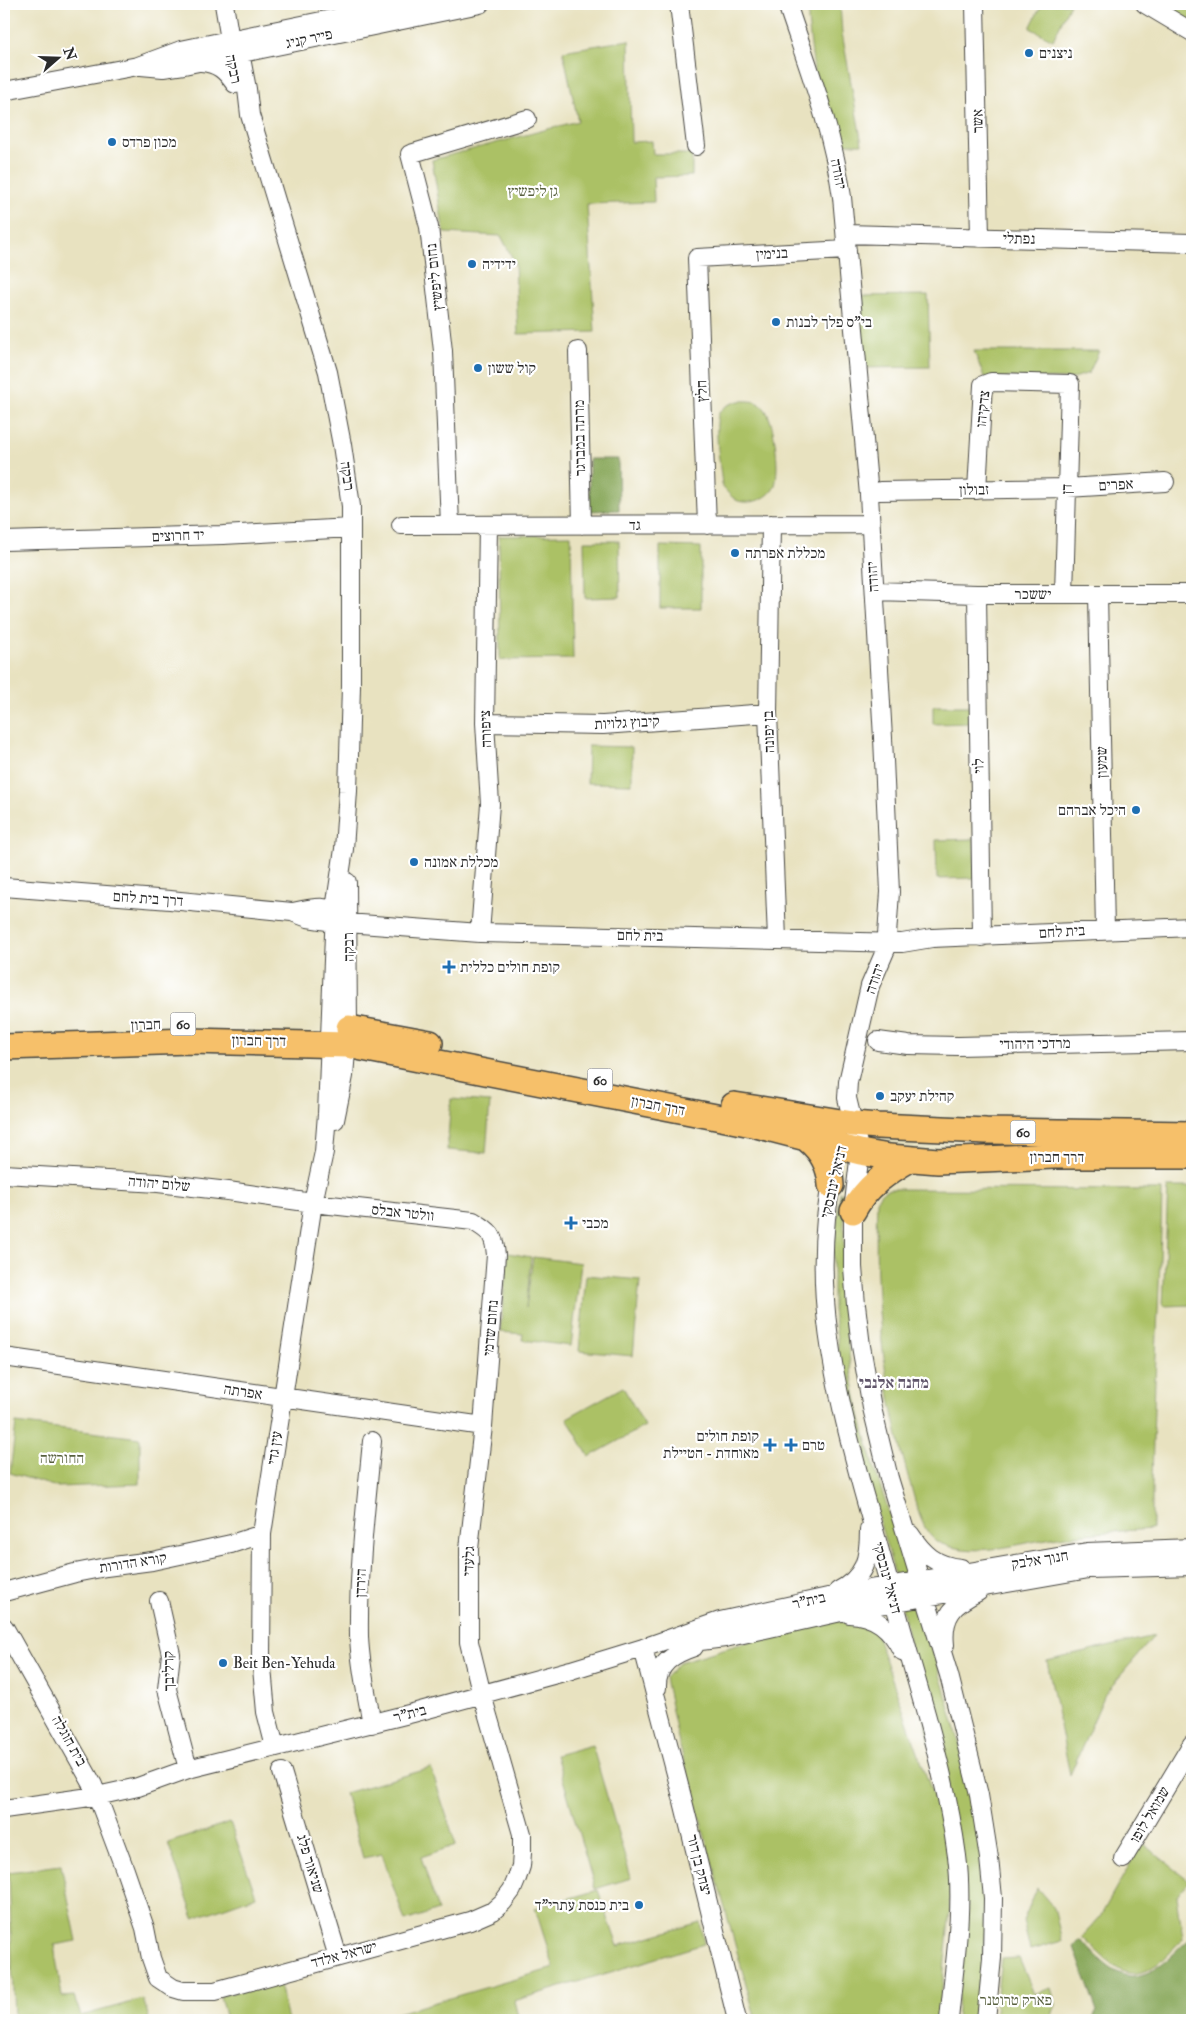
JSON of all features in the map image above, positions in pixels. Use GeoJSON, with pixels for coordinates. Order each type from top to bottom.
{"type":"FeatureCollection","features":[{"type":"Feature","properties":{"kind":"highway","name":"חברון"},"geometry":{"type":"LineString","coordinates":[[4,1031],[202,1024],[339,1035]]}},
{"type":"Feature","properties":{"kind":"highway","name":"דרך חברון"},"geometry":{"type":"LineString","coordinates":[[4,1047],[384,1033],[627,1085],[853,1124],[986,1132],[1192,1134]]}},
{"type":"Feature","properties":{"kind":"highway","name":"דרך חברון"},"geometry":{"type":"LineString","coordinates":[[339,1035],[752,1124],[850,1149],[910,1159],[938,1161],[1029,1157],[1192,1156]]}},
{"type":"Feature","properties":{"kind":"highway"},"geometry":{"type":"LineString","coordinates":[[807,1139],[818,1149],[824,1158],[830,1173],[831,1185]]}},
{"type":"Feature","properties":{"kind":"highway"},"geometry":{"type":"LineString","coordinates":[[853,1211],[870,1188],[910,1159]]}},
{"type":"Feature","properties":{"kind":"street"},"geometry":{"type":"LineString","coordinates":[[224,4],[232,50]]}},
{"type":"Feature","properties":{"kind":"street","name":"פייר קניג"},"geometry":{"type":"LineString","coordinates":[[138,66],[173,67],[201,62],[232,50],[404,4]]}},
{"type":"Feature","properties":{"kind":"street","name":"פייר קניג"},"geometry":{"type":"LineString","coordinates":[[4,91],[138,66],[167,54],[232,50],[480,4]]}},
{"type":"Feature","properties":{"kind":"street"},"geometry":{"type":"LineString","coordinates":[[679,4],[696,146]]}},
{"type":"Feature","properties":{"kind":"street","name":"יהודה"},"geometry":{"type":"LineString","coordinates":[[787,4],[826,124],[839,176],[869,494],[869,524],[875,591],[890,892],[889,922],[887,943],[870,986],[848,1082],[847,1098],[853,1124]]}},
{"type":"Feature","properties":{"kind":"street","name":"יהודה"},"geometry":{"type":"LineString","coordinates":[[796,4],[796,30]]}},
{"type":"Feature","properties":{"kind":"street","name":"אשר"},"geometry":{"type":"LineString","coordinates":[[975,4],[980,238]]}},
{"type":"Feature","properties":{"kind":"street"},"geometry":{"type":"LineString","coordinates":[[1145,4],[1192,32]]}},
{"type":"Feature","properties":{"kind":"street","name":"רבקה"},"geometry":{"type":"LineString","coordinates":[[232,50],[235,84],[250,115],[328,372],[351,506],[351,686],[339,918],[339,1035]]}},
{"type":"Feature","properties":{"kind":"street","name":"רבקה"},"geometry":{"type":"LineString","coordinates":[[232,50],[247,89],[250,115]]}},
{"type":"Feature","properties":{"kind":"street"},"geometry":{"type":"LineString","coordinates":[[201,62],[210,62],[221,68],[235,84]]}},
{"type":"Feature","properties":{"kind":"street","name":"נחום ליפשיץ"},"geometry":{"type":"LineString","coordinates":[[450,525],[443,351],[429,227],[410,154],[527,118]]}},
{"type":"Feature","properties":{"kind":"street","name":"נפתלי"},"geometry":{"type":"LineString","coordinates":[[846,242],[980,238],[1192,243]]}},
{"type":"Feature","properties":{"kind":"street","name":"בנימין"},"geometry":{"type":"LineString","coordinates":[[697,258],[846,242]]}},
{"type":"Feature","properties":{"kind":"street","name":"חלץ"},"geometry":{"type":"LineString","coordinates":[[697,258],[707,525]]}},
{"type":"Feature","properties":{"kind":"street","name":"מרתה במברגר"},"geometry":{"type":"LineString","coordinates":[[578,351],[582,525]]}},
{"type":"Feature","properties":{"kind":"street","name":"צדקיהו"},"geometry":{"type":"LineString","coordinates":[[977,490],[983,385],[991,382],[1070,384]]}},
{"type":"Feature","properties":{"kind":"street","name":"דן"},"geometry":{"type":"LineString","coordinates":[[1064,594],[1070,384]]}},
{"type":"Feature","properties":{"kind":"street","name":"אפרים"},"geometry":{"type":"LineString","coordinates":[[1067,488],[1165,482]]}},
{"type":"Feature","properties":{"kind":"street","name":"זבולון"},"geometry":{"type":"LineString","coordinates":[[880,491],[1067,488]]}},
{"type":"Feature","properties":{"kind":"street","name":"בן יפונה"},"geometry":{"type":"LineString","coordinates":[[771,524],[768,713],[777,939]]}},
{"type":"Feature","properties":{"kind":"street","name":"גד"},"geometry":{"type":"LineString","coordinates":[[401,526],[869,524]]}},
{"type":"Feature","properties":{"kind":"street","name":"ציפורה"},"geometry":{"type":"LineString","coordinates":[[480,933],[490,804],[486,723],[488,525]]}},
{"type":"Feature","properties":{"kind":"street","name":"יד חרוצים"},"geometry":{"type":"LineString","coordinates":[[4,541],[222,535],[351,528]]}},
{"type":"Feature","properties":{"kind":"street","name":"יששכר"},"geometry":{"type":"LineString","coordinates":[[875,591],[977,594],[1192,594]]}},
{"type":"Feature","properties":{"kind":"street","name":"לוי"},"geometry":{"type":"LineString","coordinates":[[977,594],[982,937]]}},
{"type":"Feature","properties":{"kind":"street","name":"שמעון"},"geometry":{"type":"LineString","coordinates":[[1098,594],[1105,930]]}},
{"type":"Feature","properties":{"kind":"street","name":"קיבוץ גלויות"},"geometry":{"type":"LineString","coordinates":[[486,723],[603,725],[768,713]]}},
{"type":"Feature","properties":{"kind":"street","name":"דרך בית לחם"},"geometry":{"type":"LineString","coordinates":[[4,887],[292,912],[319,907],[339,918]]}},
{"type":"Feature","properties":{"kind":"street","name":"רבקה"},"geometry":{"type":"LineString","coordinates":[[339,918],[349,954],[339,1035]]}},
{"type":"Feature","properties":{"kind":"street","name":"בית לחם"},"geometry":{"type":"LineString","coordinates":[[339,918],[379,926],[480,933],[887,943],[932,938],[1192,927]]}},
{"type":"Feature","properties":{"kind":"street","name":"בית לחם"},"geometry":{"type":"LineString","coordinates":[[889,922],[900,931],[932,938]]}},
{"type":"Feature","properties":{"kind":"street"},"geometry":{"type":"LineString","coordinates":[[349,954],[360,939],[379,926]]}},
{"type":"Feature","properties":{"kind":"street","name":"עין גדי"},"geometry":{"type":"LineString","coordinates":[[275,1747],[266,1712],[260,1657],[262,1534],[282,1398],[324,1152],[339,1035]]}},
{"type":"Feature","properties":{"kind":"street","name":"מרדכי היהודי"},"geometry":{"type":"LineString","coordinates":[[878,1041],[908,1045],[958,1046],[1192,1041]]}},
{"type":"Feature","properties":{"kind":"street","name":"דניאל ינובסקי"},"geometry":{"type":"LineString","coordinates":[[853,1124],[850,1149],[853,1267],[861,1346],[872,1408],[902,1523],[949,1675],[979,1795],[989,1858],[993,1898],[992,1958],[986,2020]]}},
{"type":"Feature","properties":{"kind":"street","name":"דניאל ינובסקי"},"geometry":{"type":"LineString","coordinates":[[850,1149],[831,1185],[823,1238],[826,1312],[832,1364],[848,1434],[938,1757],[952,1823],[958,1859],[960,1896],[949,2020]]}},
{"type":"Feature","properties":{"kind":"street","name":"שלום יהודה"},"geometry":{"type":"LineString","coordinates":[[4,1174],[158,1183],[314,1204]]}},
{"type":"Feature","properties":{"kind":"street","name":"וולטר אבלס"},"geometry":{"type":"LineString","coordinates":[[314,1204],[472,1221],[490,1231]]}},
{"type":"Feature","properties":{"kind":"street","name":"נחום שדמי"},"geometry":{"type":"LineString","coordinates":[[483,1426],[496,1255],[495,1240],[490,1231]]}},
{"type":"Feature","properties":{"kind":"street","name":"אפרתה"},"geometry":{"type":"LineString","coordinates":[[4,1357],[483,1426]]}},
{"type":"Feature","properties":{"kind":"street","name":"גלעדי"},"geometry":{"type":"LineString","coordinates":[[482,1695],[469,1642],[468,1584],[469,1549],[483,1426]]}},
{"type":"Feature","properties":{"kind":"street","name":"הירדן"},"geometry":{"type":"LineString","coordinates":[[372,1441],[360,1571],[359,1637],[361,1663],[372,1724]]}},
{"type":"Feature","properties":{"kind":"street"},"geometry":{"type":"LineString","coordinates":[[829,1596],[853,1583],[865,1566],[869,1545],[869,1511]]}},
{"type":"Feature","properties":{"kind":"street"},"geometry":{"type":"LineString","coordinates":[[902,1523],[921,1550],[937,1562],[959,1568],[1001,1566]]}},
{"type":"Feature","properties":{"kind":"street","name":"קורא הדורות"},"geometry":{"type":"LineString","coordinates":[[4,1592],[75,1573],[152,1561],[222,1546],[262,1534]]}},
{"type":"Feature","properties":{"kind":"street","name":"חנוך אלבק"},"geometry":{"type":"LineString","coordinates":[[889,1584],[1088,1552],[1192,1548]]}},
{"type":"Feature","properties":{"kind":"street","name":"חנוך אלבק"},"geometry":{"type":"LineString","coordinates":[[894,1602],[1089,1569],[1192,1566]]}},
{"type":"Feature","properties":{"kind":"street","name":"בית\"ר"},"geometry":{"type":"LineString","coordinates":[[4,1796],[138,1787],[181,1771],[482,1695],[643,1648],[720,1621],[889,1584]]}},
{"type":"Feature","properties":{"kind":"street"},"geometry":{"type":"LineString","coordinates":[[949,1675],[944,1631],[944,1625],[949,1614],[956,1605],[968,1597],[996,1584]]}},
{"type":"Feature","properties":{"kind":"street","name":"קרליבך"},"geometry":{"type":"LineString","coordinates":[[159,1601],[171,1654],[167,1689],[181,1771]]}},
{"type":"Feature","properties":{"kind":"street","name":"בית\"ר"},"geometry":{"type":"LineString","coordinates":[[662,1663],[688,1648],[713,1640],[894,1602]]}},
{"type":"Feature","properties":{"kind":"street"},"geometry":{"type":"LineString","coordinates":[[833,1614],[861,1614],[887,1628],[898,1642],[915,1677]]}},
{"type":"Feature","properties":{"kind":"street","name":"בית חוגלה"},"geometry":{"type":"LineString","coordinates":[[4,1627],[95,1791]]}},
{"type":"Feature","properties":{"kind":"street","name":"בית\"ר"},"geometry":{"type":"LineString","coordinates":[[643,1648],[713,1640]]}},
{"type":"Feature","properties":{"kind":"street","name":"יצחק בן דור"},"geometry":{"type":"LineString","coordinates":[[643,1648],[737,2020]]}},
{"type":"Feature","properties":{"kind":"street","name":"יצחק בן דור"},"geometry":{"type":"LineString","coordinates":[[660,1711],[656,1686],[657,1676],[662,1663]]}},
{"type":"Feature","properties":{"kind":"street","name":"ישראל אלדד"},"geometry":{"type":"LineString","coordinates":[[95,1791],[145,1928],[151,1958],[158,1978],[173,1988],[193,1992],[215,1991],[483,1917],[493,1911],[512,1890],[521,1866],[522,1834],[482,1695]]}},
{"type":"Feature","properties":{"kind":"street","name":"שמואל לופו"},"geometry":{"type":"LineString","coordinates":[[1123,1859],[1192,1744]]}},
{"type":"Feature","properties":{"kind":"street","name":"שניאור פלג"},"geometry":{"type":"LineString","coordinates":[[282,1772],[338,1957]]}},
{"type":"Feature","properties":{"kind":"street","name":"בית\"ר"},"geometry":{"type":"LineString","coordinates":[[4,1809],[95,1791]]}},
{"type":"Feature","properties":{"kind":"green space"},"geometry":{"type":"Polygon","coordinates":[[[809,4],[840,4],[842,33],[862,144],[836,144],[815,80],[808,20],[809,4]]]}},
{"type":"Feature","properties":{"kind":"green space"},"geometry":{"type":"Polygon","coordinates":[[[1042,4],[1070,4],[1053,40],[1030,28],[1042,4]]]}},
{"type":"Feature","properties":{"kind":"green space"},"geometry":{"type":"Polygon","coordinates":[[[1150,4],[1189,4],[1192,6],[1192,29],[1150,4]]]}},
{"type":"Feature","properties":{"kind":"green space","name":"גן ליפשיץ"},"geometry":{"type":"Polygon","coordinates":[[[629,40],[631,142],[652,141],[653,154],[692,154],[692,176],[653,177],[654,202],[587,204],[595,332],[518,334],[515,263],[501,236],[444,233],[432,160],[578,121],[563,51],[629,40]]]}},
{"type":"Feature","properties":{"kind":"green space"},"geometry":{"type":"Polygon","coordinates":[[[928,295],[930,367],[860,368],[859,296],[928,295]]]}},
{"type":"Feature","properties":{"kind":"green space"},"geometry":{"type":"Polygon","coordinates":[[[974,351],[1099,351],[1089,373],[1071,379],[984,377],[974,351]]]}},
{"type":"Feature","properties":{"kind":"green space"},"geometry":{"type":"Polygon","coordinates":[[[739,401],[756,402],[766,410],[775,443],[777,467],[775,485],[769,494],[753,502],[736,500],[722,486],[717,419],[723,408],[739,401]]]}},
{"type":"Feature","properties":{"kind":"green space"},"geometry":{"type":"Polygon","coordinates":[[[589,459],[618,459],[619,510],[589,511],[589,459]]]}},
{"type":"Feature","properties":{"kind":"green space"},"geometry":{"type":"Polygon","coordinates":[[[571,535],[573,659],[500,660],[499,536],[571,535]]]}},
{"type":"Feature","properties":{"kind":"green space"},"geometry":{"type":"Polygon","coordinates":[[[584,541],[619,541],[620,597],[585,598],[584,541]]]}},
{"type":"Feature","properties":{"kind":"green space"},"geometry":{"type":"Polygon","coordinates":[[[660,546],[701,547],[701,608],[660,608],[660,546]]]}},
{"type":"Feature","properties":{"kind":"green space"},"geometry":{"type":"Polygon","coordinates":[[[933,706],[973,706],[973,723],[933,724],[933,706]]]}},
{"type":"Feature","properties":{"kind":"green space"},"geometry":{"type":"Polygon","coordinates":[[[588,746],[632,747],[632,784],[587,783],[588,746]]]}},
{"type":"Feature","properties":{"kind":"green space"},"geometry":{"type":"Polygon","coordinates":[[[974,839],[975,878],[937,879],[936,840],[974,839]]]}},
{"type":"Feature","properties":{"kind":"green space"},"geometry":{"type":"Polygon","coordinates":[[[451,1099],[490,1102],[486,1153],[447,1150],[451,1099]]]}},
{"type":"Feature","properties":{"kind":"green space"},"geometry":{"type":"Polygon","coordinates":[[[1168,1187],[1192,1187],[1192,1305],[1163,1306],[1168,1187]]]}},
{"type":"Feature","properties":{"kind":"green space"},"geometry":{"type":"Polygon","coordinates":[[[885,1190],[1162,1190],[1153,1444],[1152,1529],[1058,1537],[985,1550],[956,1548],[942,1544],[930,1535],[919,1513],[902,1455],[882,1347],[877,1274],[877,1201],[885,1190]]]}},
{"type":"Feature","properties":{"kind":"green space"},"geometry":{"type":"Polygon","coordinates":[[[840,1192],[845,1193],[844,1295],[851,1372],[861,1419],[874,1464],[910,1574],[896,1578],[848,1416],[833,1310],[833,1257],[840,1192]]]}},
{"type":"Feature","properties":{"kind":"green space"},"geometry":{"type":"Polygon","coordinates":[[[508,1253],[531,1257],[526,1308],[533,1257],[581,1263],[571,1346],[522,1340],[523,1334],[500,1332],[508,1253]]]}},
{"type":"Feature","properties":{"kind":"green space"},"geometry":{"type":"Polygon","coordinates":[[[586,1275],[640,1280],[633,1356],[579,1351],[586,1275]]]}},
{"type":"Feature","properties":{"kind":"green space"},"geometry":{"type":"Polygon","coordinates":[[[623,1387],[645,1426],[589,1457],[567,1418],[623,1387]]]}},
{"type":"Feature","properties":{"kind":"green space","name":"החורשה"},"geometry":{"type":"Polygon","coordinates":[[[16,1423],[140,1438],[140,1484],[57,1487],[10,1473],[16,1423]]]}},
{"type":"Feature","properties":{"kind":"green space"},"geometry":{"type":"Polygon","coordinates":[[[918,1605],[959,1741],[980,1846],[985,1916],[977,2020],[956,2020],[965,1920],[902,1606],[918,1605]]]}},
{"type":"Feature","properties":{"kind":"green space"},"geometry":{"type":"Polygon","coordinates":[[[835,1620],[874,1628],[938,1809],[949,1861],[950,1910],[939,2020],[756,2020],[679,1743],[665,1678],[680,1662],[757,1639],[835,1620]]]}},
{"type":"Feature","properties":{"kind":"green space"},"geometry":{"type":"Polygon","coordinates":[[[1154,1636],[1105,1694],[1070,1775],[1047,1661],[1154,1636]]]}},
{"type":"Feature","properties":{"kind":"green space"},"geometry":{"type":"Polygon","coordinates":[[[592,1745],[631,1878],[595,1889],[556,1755],[592,1745]]]}},
{"type":"Feature","properties":{"kind":"green space"},"geometry":{"type":"Polygon","coordinates":[[[431,1768],[456,1845],[421,1857],[438,1910],[405,1921],[382,1854],[363,1858],[345,1793],[431,1768]]]}},
{"type":"Feature","properties":{"kind":"green space"},"geometry":{"type":"Polygon","coordinates":[[[230,1822],[256,1896],[194,1918],[168,1843],[230,1822]]]}},
{"type":"Feature","properties":{"kind":"green space"},"geometry":{"type":"Polygon","coordinates":[[[1140,1842],[1189,1880],[1177,1896],[1183,1939],[1157,1964],[1141,1972],[1133,1973],[1124,1972],[1114,1966],[1082,1937],[1100,1917],[1130,1864],[1140,1842]]]}},
{"type":"Feature","properties":{"kind":"green space"},"geometry":{"type":"Polygon","coordinates":[[[61,1865],[77,1941],[54,1945],[62,1997],[74,1996],[81,2016],[143,1999],[149,2018],[144,2020],[14,2020],[9,1872],[61,1865]]]}},
{"type":"Feature","properties":{"kind":"green space"},"geometry":{"type":"Polygon","coordinates":[[[1037,1888],[1054,1908],[1062,1941],[1030,1950],[1023,1921],[1037,1888]]]}},
{"type":"Feature","properties":{"kind":"green space"},"geometry":{"type":"Polygon","coordinates":[[[598,1890],[618,1946],[700,1922],[704,1944],[514,2001],[519,2020],[373,2020],[554,1968],[535,1908],[598,1890]]]}},
{"type":"Feature","properties":{"kind":"green space"},"geometry":{"type":"Polygon","coordinates":[[[1080,1940],[1115,1971],[1125,1975],[1136,1976],[1155,1969],[1187,1941],[1192,1940],[1192,2020],[1092,2020],[1097,2011],[1074,1947],[1080,1940]]]}},
{"type":"Feature","properties":{"kind":"green space","name":"פארק טרוטנר"},"geometry":{"type":"Polygon","coordinates":[[[1019,1958],[1034,1994],[1051,1988],[1056,2005],[1050,2020],[994,2020],[1001,1959],[1019,1958]]]}},
{"type":"Feature","properties":{"kind":"green space"},"geometry":{"type":"Polygon","coordinates":[[[278,1981],[288,2020],[226,2020],[220,1996],[278,1981]]]}},
{"type":"Feature","properties":{"kind":"place","name":"ניצנים"},"geometry":{"type":"Point","coordinates":[1029,53]}},
{"type":"Feature","properties":{"kind":"place","name":"מכון פרדס"},"geometry":{"type":"Point","coordinates":[112,142]}},
{"type":"Feature","properties":{"kind":"place","name":"ידידיה"},"geometry":{"type":"Point","coordinates":[472,264]}},
{"type":"Feature","properties":{"kind":"place","name":"בי\"ס פלך לבנות"},"geometry":{"type":"Point","coordinates":[776,322]}},
{"type":"Feature","properties":{"kind":"place","name":"קול ששון"},"geometry":{"type":"Point","coordinates":[478,368]}},
{"type":"Feature","properties":{"kind":"place","name":"מכללת אפרתה"},"geometry":{"type":"Point","coordinates":[735,553]}},
{"type":"Feature","properties":{"kind":"place","name":"היכל אברהם"},"geometry":{"type":"Point","coordinates":[1136,810]}},
{"type":"Feature","properties":{"kind":"place","name":"מכללת אמונה"},"geometry":{"type":"Point","coordinates":[414,862]}},
{"type":"Feature","properties":{"kind":"place","name":"קופת חולים כללית"},"geometry":{"type":"Point","coordinates":[449,967]}},
{"type":"Feature","properties":{"kind":"place","name":"קהילת יעקב"},"geometry":{"type":"Point","coordinates":[880,1096]}},
{"type":"Feature","properties":{"kind":"place","name":"מכבי"},"geometry":{"type":"Point","coordinates":[571,1223]}},
{"type":"Feature","properties":{"kind":"place","name":"קופת חולים מאוחדת - הטיילת"},"geometry":{"type":"Point","coordinates":[770,1445]}},
{"type":"Feature","properties":{"kind":"place","name":"טרם"},"geometry":{"type":"Point","coordinates":[791,1445]}},
{"type":"Feature","properties":{"kind":"place","name":"Beit Ben-Yehuda"},"geometry":{"type":"Point","coordinates":[223,1663]}},
{"type":"Feature","properties":{"kind":"place","name":"בית כנסת עתרי\"ד"},"geometry":{"type":"Point","coordinates":[639,1905]}},
{"type":"Feature","properties":{"kind":"district","name":"מחנה אלנבי"},"geometry":{"type":"Point","coordinates":[894,1383]}}]}
